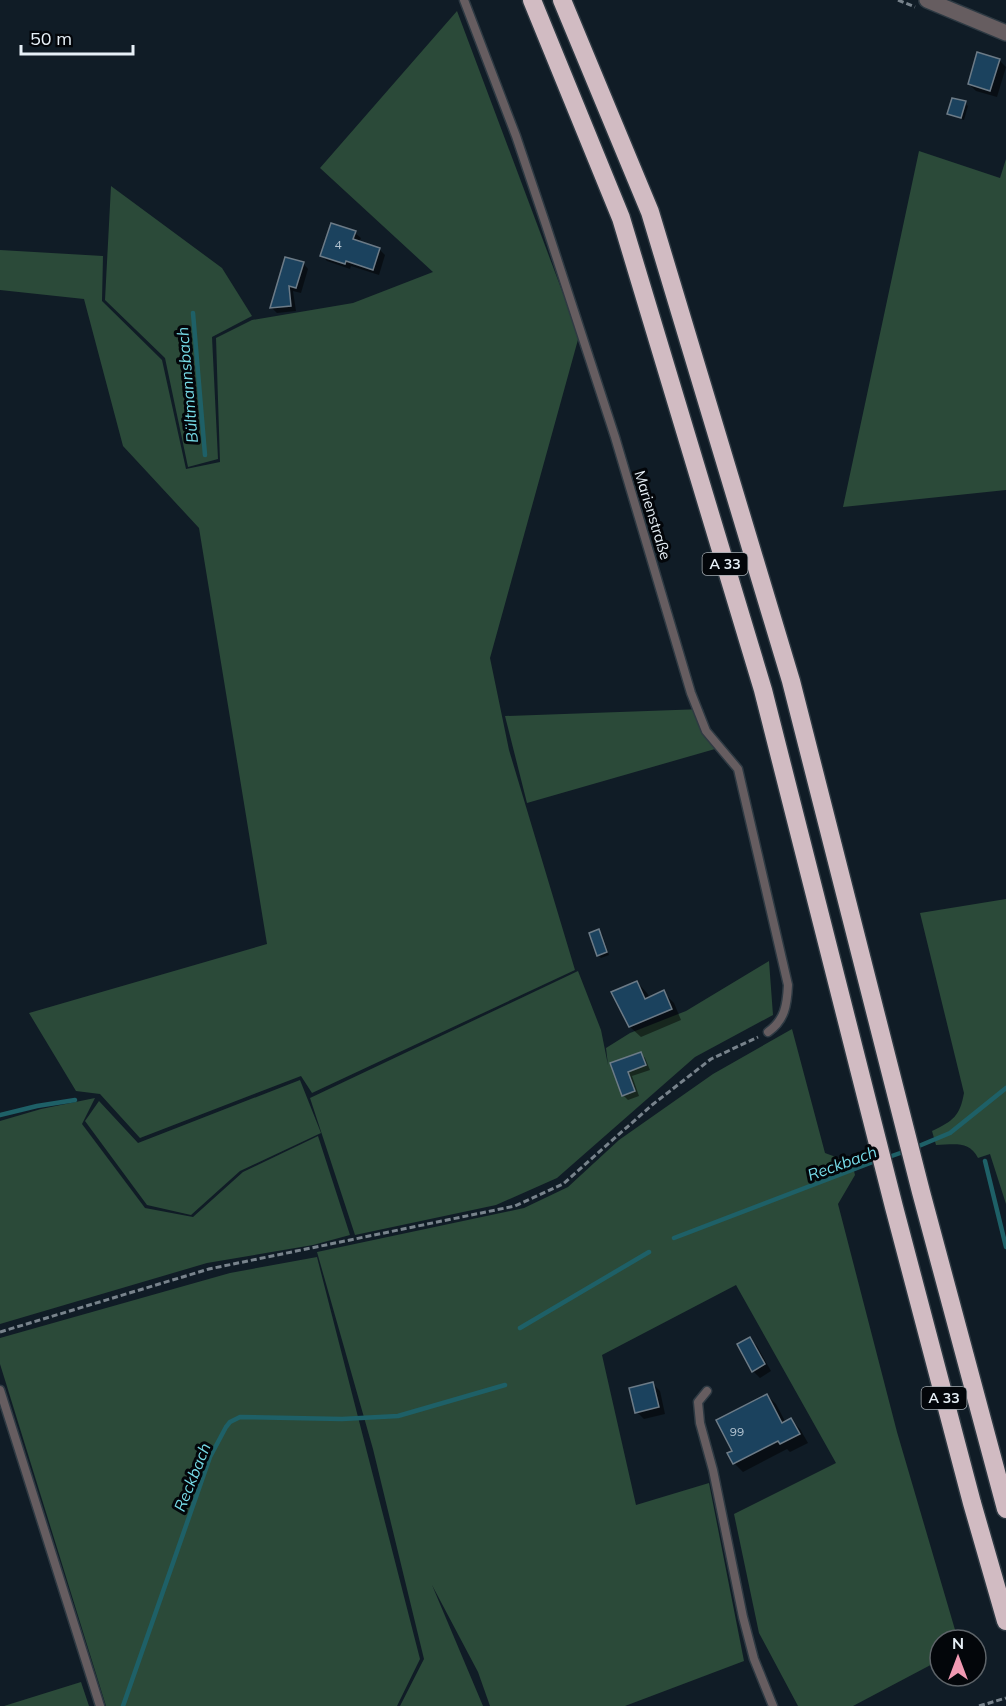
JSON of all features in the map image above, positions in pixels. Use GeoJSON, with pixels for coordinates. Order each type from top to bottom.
{"type":"FeatureCollection","features":[{"type":"Feature","properties":{"kind":"highway","name":"A 33"},"geometry":{"type":"LineString","coordinates":[[531,0],[624,230],[763,690],[885,1174],[969,1492],[1006,1621]]}},
{"type":"Feature","properties":{"kind":"highway","name":"A 33"},"geometry":{"type":"LineString","coordinates":[[562,0],[650,212],[791,681],[914,1165],[1006,1509]]}},
{"type":"Feature","properties":{"kind":"street"},"geometry":{"type":"LineString","coordinates":[[927,0],[1006,33]]}},
{"type":"Feature","properties":{"kind":"lane","name":"Marienstraße"},"geometry":{"type":"LineString","coordinates":[[464,0],[516,136],[546,225],[615,437],[691,693],[706,731],[738,769],[788,985],[787,1008],[777,1025],[768,1032]]}},
{"type":"Feature","properties":{"kind":"lane"},"geometry":{"type":"LineString","coordinates":[[0,1390],[100,1706]]}},
{"type":"Feature","properties":{"kind":"lane"},"geometry":{"type":"LineString","coordinates":[[707,1391],[698,1402],[700,1422],[713,1470],[743,1617],[754,1659],[773,1706]]}},
{"type":"Feature","properties":{"kind":"path"},"geometry":{"type":"LineString","coordinates":[[0,1332],[209,1269],[515,1206],[564,1184],[652,1105],[711,1059],[768,1032]]}},
{"type":"Feature","properties":{"kind":"path"},"geometry":{"type":"LineString","coordinates":[[980,1706],[1006,1698]]}},
{"type":"Feature","properties":{"kind":"green space"},"geometry":{"type":"Polygon","coordinates":[[[457,11],[579,336],[490,658],[509,750],[575,970],[312,1093],[301,1076],[140,1138],[100,1094],[76,1091],[29,1013],[267,944],[199,528],[123,446],[84,299],[0,290],[0,250],[103,256],[102,301],[162,360],[186,469],[220,462],[216,338],[252,320],[353,303],[433,272],[320,168],[457,11]]]}},
{"type":"Feature","properties":{"kind":"green space"},"geometry":{"type":"Polygon","coordinates":[[[919,151],[1000,178],[1006,159],[1006,490],[843,507],[919,151]]]}},
{"type":"Feature","properties":{"kind":"green space"},"geometry":{"type":"Polygon","coordinates":[[[111,186],[222,268],[252,316],[212,337],[218,459],[188,467],[165,358],[105,300],[111,186]]]}},
{"type":"Feature","properties":{"kind":"green space"},"geometry":{"type":"Polygon","coordinates":[[[703,709],[715,749],[527,803],[505,716],[703,709]]]}},
{"type":"Feature","properties":{"kind":"green space"},"geometry":{"type":"Polygon","coordinates":[[[1006,899],[1006,1204],[990,1154],[978,1158],[970,1148],[965,1146],[936,1145],[932,1131],[954,1117],[964,1093],[920,913],[1006,899]]]}},
{"type":"Feature","properties":{"kind":"green space"},"geometry":{"type":"Polygon","coordinates":[[[769,961],[773,1015],[695,1057],[557,1178],[496,1205],[355,1235],[310,1098],[578,971],[601,1030],[608,1065],[606,1048],[630,1033],[686,1011],[769,961]]]}},
{"type":"Feature","properties":{"kind":"green space"},"geometry":{"type":"Polygon","coordinates":[[[792,1029],[825,1153],[852,1163],[855,1175],[838,1204],[897,1432],[954,1628],[928,1628],[928,1666],[853,1706],[798,1706],[759,1633],[734,1514],[836,1463],[736,1285],[602,1355],[636,1505],[709,1483],[744,1661],[625,1706],[490,1706],[478,1672],[432,1585],[483,1706],[400,1706],[424,1659],[373,1449],[317,1252],[524,1208],[568,1187],[619,1140],[713,1074],[792,1029]]]}},
{"type":"Feature","properties":{"kind":"green space"},"geometry":{"type":"Polygon","coordinates":[[[300,1080],[321,1133],[240,1171],[191,1215],[147,1205],[85,1121],[99,1101],[138,1143],[300,1080]]]}},
{"type":"Feature","properties":{"kind":"green space"},"geometry":{"type":"Polygon","coordinates":[[[95,1098],[82,1124],[145,1208],[193,1217],[243,1172],[318,1136],[350,1235],[313,1245],[207,1263],[0,1324],[0,1121],[41,1109],[95,1098]]]}},
{"type":"Feature","properties":{"kind":"green space"},"geometry":{"type":"Polygon","coordinates":[[[317,1257],[420,1659],[397,1706],[106,1706],[0,1364],[0,1338],[230,1273],[317,1257]]]}},
{"type":"Feature","properties":{"kind":"green space"},"geometry":{"type":"Polygon","coordinates":[[[81,1682],[89,1706],[4,1706],[81,1682]]]}},
{"type":"Feature","properties":{"kind":"building"},"geometry":{"type":"Polygon","coordinates":[[[977,52],[1000,59],[990,91],[968,84],[977,52]]]}},
{"type":"Feature","properties":{"kind":"building"},"geometry":{"type":"Polygon","coordinates":[[[952,98],[966,101],[961,118],[947,114],[952,98]]]}},
{"type":"Feature","properties":{"kind":"building"},"geometry":{"type":"Polygon","coordinates":[[[331,223],[356,231],[353,239],[380,248],[373,270],[346,261],[345,264],[320,256],[331,223]]]}},
{"type":"Feature","properties":{"kind":"building"},"geometry":{"type":"Polygon","coordinates":[[[285,257],[304,262],[296,288],[289,286],[291,306],[270,308],[285,257]]]}},
{"type":"Feature","properties":{"kind":"building"},"geometry":{"type":"Polygon","coordinates":[[[599,929],[607,952],[597,956],[589,933],[599,929]]]}},
{"type":"Feature","properties":{"kind":"building"},"geometry":{"type":"Polygon","coordinates":[[[637,981],[645,999],[664,990],[672,1009],[629,1027],[611,992],[637,981]]]}},
{"type":"Feature","properties":{"kind":"building"},"geometry":{"type":"Polygon","coordinates":[[[641,1052],[646,1065],[628,1072],[635,1091],[622,1096],[610,1063],[641,1052]]]}},
{"type":"Feature","properties":{"kind":"building"},"geometry":{"type":"Polygon","coordinates":[[[750,1337],[765,1364],[752,1372],[737,1344],[750,1337]]]}},
{"type":"Feature","properties":{"kind":"building"},"geometry":{"type":"Polygon","coordinates":[[[653,1382],[659,1407],[635,1413],[629,1388],[653,1382]]]}},
{"type":"Feature","properties":{"kind":"building"},"geometry":{"type":"Polygon","coordinates":[[[767,1394],[782,1423],[791,1418],[800,1434],[780,1444],[778,1441],[733,1464],[727,1453],[732,1451],[716,1420],[767,1394]]]}},
{"type":"Feature","properties":{"kind":"waterway","name":"Bültmannsbach"},"geometry":{"type":"LineString","coordinates":[[193,313],[205,455]]}},
{"type":"Feature","properties":{"kind":"waterway","name":"Reckbach"},"geometry":{"type":"LineString","coordinates":[[914,1148],[950,1133],[1006,1088]]}},
{"type":"Feature","properties":{"kind":"waterway","name":"Bültmannsbach"},"geometry":{"type":"LineString","coordinates":[[0,1115],[75,1100]]}},
{"type":"Feature","properties":{"kind":"waterway","name":"Reckbach"},"geometry":{"type":"LineString","coordinates":[[886,1158],[906,1151]]}},
{"type":"Feature","properties":{"kind":"waterway","name":"Reckbach"},"geometry":{"type":"LineString","coordinates":[[674,1238],[878,1160]]}},
{"type":"Feature","properties":{"kind":"waterway"},"geometry":{"type":"LineString","coordinates":[[985,1161],[1006,1247]]}},
{"type":"Feature","properties":{"kind":"waterway","name":"Reckbach"},"geometry":{"type":"LineString","coordinates":[[520,1328],[649,1252]]}},
{"type":"Feature","properties":{"kind":"waterway","name":"Reckbach"},"geometry":{"type":"LineString","coordinates":[[123,1706],[210,1457],[230,1422],[240,1417],[342,1419],[398,1416],[505,1385]]}}]}
